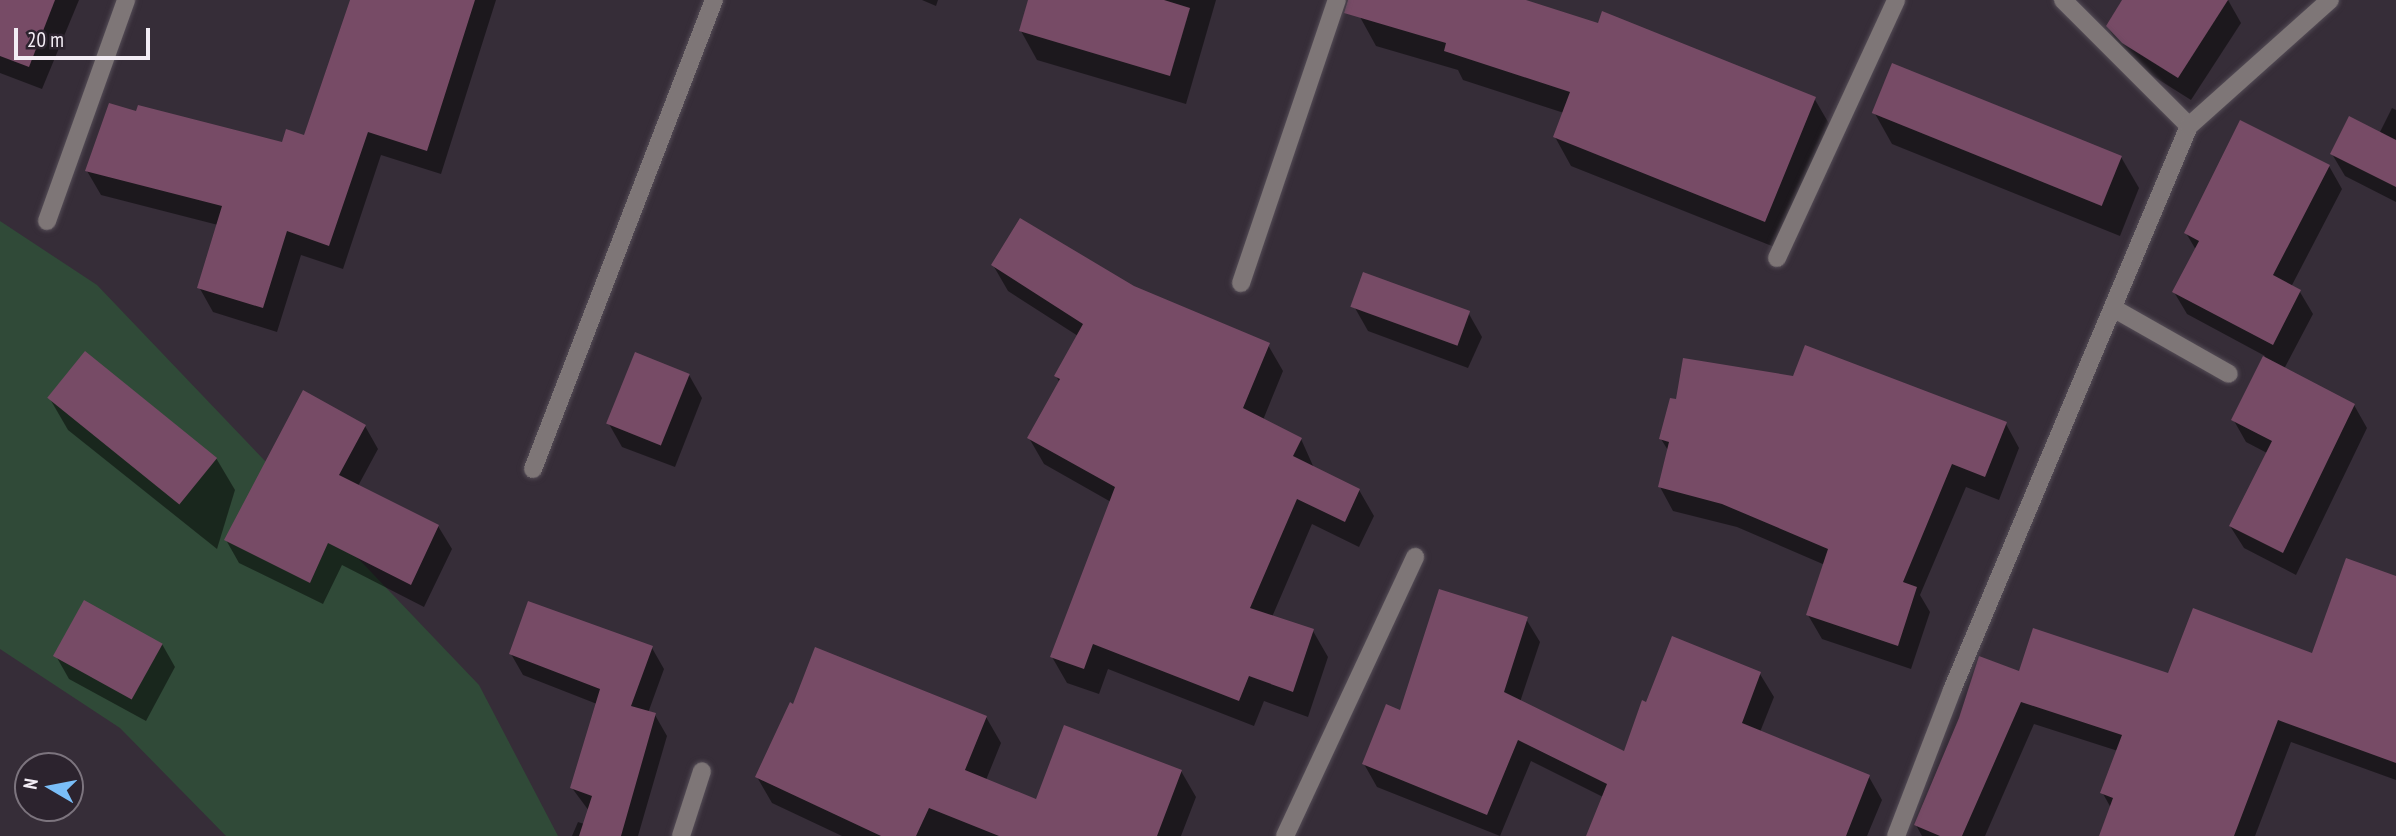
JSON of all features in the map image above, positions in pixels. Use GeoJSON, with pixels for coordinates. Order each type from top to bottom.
{"type":"FeatureCollection","features":[{"type":"Feature","properties":{"kind":"street"},"geometry":{"type":"LineString","coordinates":[[47,220],[126,0]]}},
{"type":"Feature","properties":{"kind":"street"},"geometry":{"type":"LineString","coordinates":[[533,469],[714,0]]}},
{"type":"Feature","properties":{"kind":"street"},"geometry":{"type":"LineString","coordinates":[[1241,283],[1337,0]]}},
{"type":"Feature","properties":{"kind":"street"},"geometry":{"type":"LineString","coordinates":[[1777,258],[1896,0]]}},
{"type":"Feature","properties":{"kind":"street"},"geometry":{"type":"LineString","coordinates":[[2063,0],[2189,126]]}},
{"type":"Feature","properties":{"kind":"street"},"geometry":{"type":"LineString","coordinates":[[1896,836],[1952,690],[2189,126],[2330,0]]}},
{"type":"Feature","properties":{"kind":"street"},"geometry":{"type":"LineString","coordinates":[[2113,308],[2229,374]]}},
{"type":"Feature","properties":{"kind":"street"},"geometry":{"type":"LineString","coordinates":[[1285,836],[1415,557]]}},
{"type":"Feature","properties":{"kind":"street"},"geometry":{"type":"LineString","coordinates":[[681,836],[702,771]]}},
{"type":"Feature","properties":{"kind":"green space"},"geometry":{"type":"Polygon","coordinates":[[[0,221],[97,285],[479,685],[558,836],[226,836],[120,728],[0,649],[0,221]]]}},
{"type":"Feature","properties":{"kind":"building"},"geometry":{"type":"Polygon","coordinates":[[[0,0],[55,0],[29,67],[0,56],[0,0]]]}},
{"type":"Feature","properties":{"kind":"building"},"geometry":{"type":"Polygon","coordinates":[[[350,0],[475,0],[427,151],[368,132],[329,246],[287,231],[263,308],[197,288],[222,206],[85,171],[109,103],[136,111],[138,105],[282,142],[286,129],[304,135],[350,0]]]}},
{"type":"Feature","properties":{"kind":"building"},"geometry":{"type":"Polygon","coordinates":[[[1028,0],[1164,0],[1190,8],[1170,76],[1019,31],[1028,0]]]}},
{"type":"Feature","properties":{"kind":"building"},"geometry":{"type":"Polygon","coordinates":[[[1348,0],[1526,0],[1598,23],[1602,11],[1816,97],[1765,222],[1553,137],[1570,92],[1444,51],[1446,43],[1344,13],[1348,0]]]}},
{"type":"Feature","properties":{"kind":"building"},"geometry":{"type":"Polygon","coordinates":[[[2122,0],[2228,0],[2178,78],[2122,43],[2106,26],[2122,0]]]}},
{"type":"Feature","properties":{"kind":"building"},"geometry":{"type":"Polygon","coordinates":[[[1892,63],[2122,156],[2102,206],[1872,113],[1892,63]]]}},
{"type":"Feature","properties":{"kind":"building"},"geometry":{"type":"Polygon","coordinates":[[[2349,116],[2396,140],[2396,187],[2330,154],[2349,116]]]}},
{"type":"Feature","properties":{"kind":"building"},"geometry":{"type":"Polygon","coordinates":[[[2240,120],[2330,165],[2273,275],[2301,290],[2273,345],[2172,292],[2199,241],[2184,233],[2240,120]]]}},
{"type":"Feature","properties":{"kind":"building"},"geometry":{"type":"Polygon","coordinates":[[[1020,218],[1134,286],[1270,343],[1243,408],[1302,438],[1293,456],[1360,489],[1345,522],[1297,499],[1250,608],[1314,629],[1293,692],[1249,676],[1239,701],[1093,644],[1084,669],[1050,657],[1115,487],[1027,438],[1060,379],[1054,376],[1083,324],[991,265],[1020,218]]]}},
{"type":"Feature","properties":{"kind":"building"},"geometry":{"type":"Polygon","coordinates":[[[1363,272],[1470,311],[1457,346],[1350,307],[1363,272]]]}},
{"type":"Feature","properties":{"kind":"building"},"geometry":{"type":"Polygon","coordinates":[[[1805,345],[2007,422],[1985,477],[1952,464],[1903,582],[1917,587],[1898,646],[1806,615],[1828,549],[1722,504],[1658,487],[1669,442],[1659,439],[1670,398],[1676,399],[1683,358],[1793,376],[1805,345]]]}},
{"type":"Feature","properties":{"kind":"building"},"geometry":{"type":"Polygon","coordinates":[[[85,351],[217,458],[179,505],[47,398],[85,351]]]}},
{"type":"Feature","properties":{"kind":"building"},"geometry":{"type":"Polygon","coordinates":[[[635,352],[690,374],[661,445],[606,423],[635,352]]]}},
{"type":"Feature","properties":{"kind":"building"},"geometry":{"type":"Polygon","coordinates":[[[2263,356],[2355,404],[2283,553],[2229,526],[2272,441],[2231,420],[2263,356]]]}},
{"type":"Feature","properties":{"kind":"building"},"geometry":{"type":"Polygon","coordinates":[[[303,390],[366,425],[339,475],[439,525],[411,585],[328,543],[310,583],[224,540],[303,390]]]}},
{"type":"Feature","properties":{"kind":"building"},"geometry":{"type":"Polygon","coordinates":[[[2346,558],[2396,576],[2396,763],[2278,720],[2234,836],[2099,836],[2113,798],[2100,793],[2122,735],[2021,702],[1962,836],[1940,836],[1914,825],[1959,718],[1979,656],[2019,671],[2033,628],[2168,673],[2193,608],[2312,653],[2346,558]]]}},
{"type":"Feature","properties":{"kind":"building"},"geometry":{"type":"Polygon","coordinates":[[[1439,589],[1528,617],[1504,692],[1624,751],[1642,700],[1646,702],[1672,636],[1761,672],[1742,723],[1870,775],[1846,836],[1586,836],[1607,784],[1518,740],[1487,815],[1362,764],[1386,704],[1400,710],[1439,589]]]}},
{"type":"Feature","properties":{"kind":"building"},"geometry":{"type":"Polygon","coordinates":[[[84,600],[163,644],[132,700],[53,656],[84,600]]]}},
{"type":"Feature","properties":{"kind":"building"},"geometry":{"type":"Polygon","coordinates":[[[528,601],[653,646],[631,706],[656,713],[621,836],[579,836],[592,796],[570,788],[600,689],[509,654],[528,601]]]}},
{"type":"Feature","properties":{"kind":"building"},"geometry":{"type":"Polygon","coordinates":[[[815,647],[987,716],[965,770],[1036,799],[1064,725],[1182,770],[1157,836],[999,836],[929,808],[916,836],[881,836],[755,777],[790,702],[793,704],[815,647]]]}}]}
